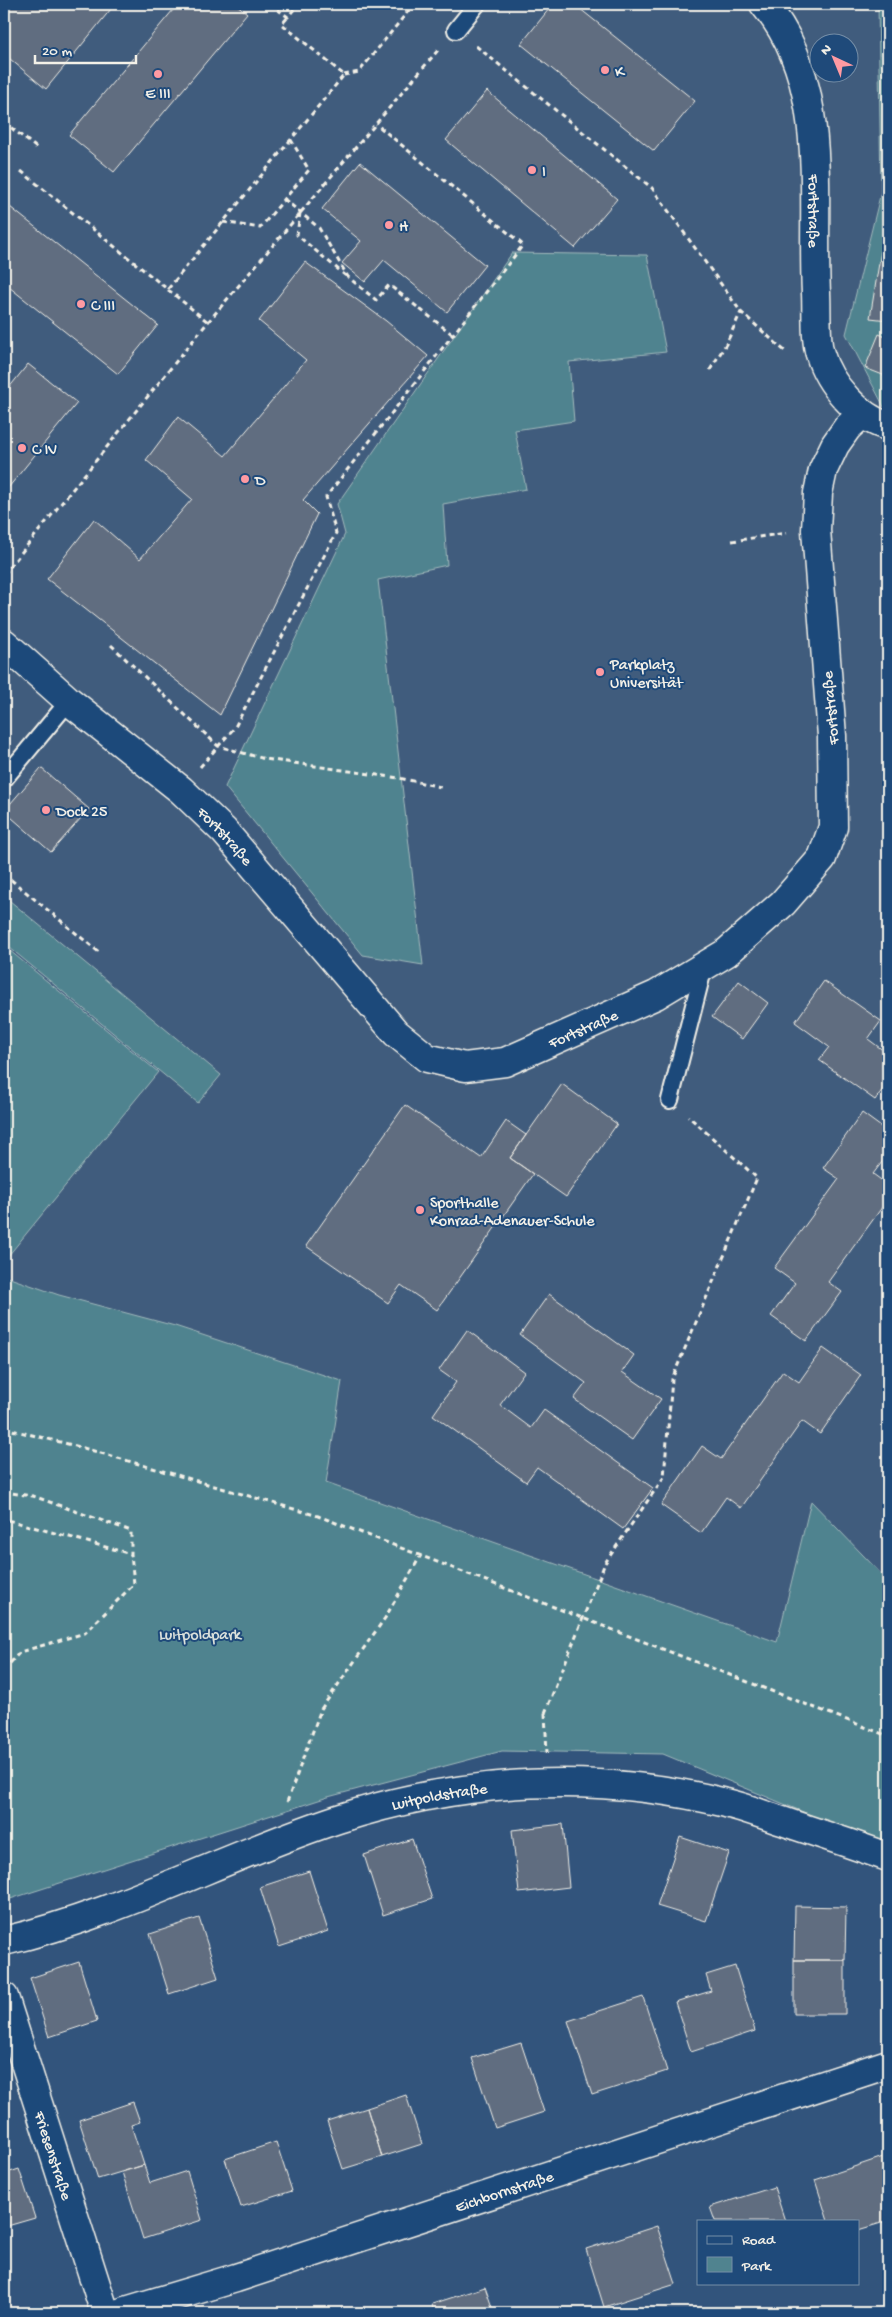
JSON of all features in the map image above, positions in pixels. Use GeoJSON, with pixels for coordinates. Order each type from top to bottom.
{"type":"FeatureCollection","features":[{"type":"Feature","properties":{"kind":"street","name":"Fortstraße"},"geometry":{"type":"LineString","coordinates":[[764,4],[785,34],[801,70],[811,130],[814,156],[814,261],[819,354],[835,385],[862,414],[888,426]]}},
{"type":"Feature","properties":{"kind":"street","name":"Fortstraße"},"geometry":{"type":"LineString","coordinates":[[4,643],[69,700],[181,790],[224,831],[396,1033],[427,1058],[465,1067],[505,1062],[656,995],[726,953],[783,902],[822,858],[833,827],[832,736],[816,530],[818,493],[822,470],[835,445],[847,428],[862,414]]}},
{"type":"Feature","properties":{"kind":"street","name":"Luitpoldstraße"},"geometry":{"type":"LineString","coordinates":[[4,1940],[87,1918],[286,1838],[338,1819],[408,1798],[476,1788],[549,1781],[642,1787],[728,1803],[888,1857]]}},
{"type":"Feature","properties":{"kind":"street","name":"Friesenstraße"},"geometry":{"type":"LineString","coordinates":[[4,1997],[120,2313]]}},
{"type":"Feature","properties":{"kind":"street","name":"Eichbornstraße"},"geometry":{"type":"LineString","coordinates":[[120,2313],[236,2278],[888,2064]]}},
{"type":"Feature","properties":{"kind":"lane"},"geometry":{"type":"LineString","coordinates":[[456,30],[477,4]]}},
{"type":"Feature","properties":{"kind":"lane"},"geometry":{"type":"LineString","coordinates":[[4,779],[69,700]]}},
{"type":"Feature","properties":{"kind":"lane"},"geometry":{"type":"LineString","coordinates":[[670,1100],[704,966]]}},
{"type":"Feature","properties":{"kind":"path"},"geometry":{"type":"LineString","coordinates":[[151,4],[155,8]]}},
{"type":"Feature","properties":{"kind":"path"},"geometry":{"type":"LineString","coordinates":[[270,4],[288,17]]}},
{"type":"Feature","properties":{"kind":"path"},"geometry":{"type":"LineString","coordinates":[[298,4],[282,24],[344,75]]}},
{"type":"Feature","properties":{"kind":"path"},"geometry":{"type":"LineString","coordinates":[[168,289],[344,75],[359,72],[414,4]]}},
{"type":"Feature","properties":{"kind":"path"},"geometry":{"type":"LineString","coordinates":[[4,574],[208,322],[456,30],[652,188],[741,312],[787,354]]}},
{"type":"Feature","properties":{"kind":"path"},"geometry":{"type":"LineString","coordinates":[[4,122],[38,149]]}},
{"type":"Feature","properties":{"kind":"path"},"geometry":{"type":"LineString","coordinates":[[218,746],[235,727],[336,533],[326,497],[452,334],[523,246],[376,124]]}},
{"type":"Feature","properties":{"kind":"path"},"geometry":{"type":"LineString","coordinates":[[223,222],[260,228],[309,170],[291,140]]}},
{"type":"Feature","properties":{"kind":"path"},"geometry":{"type":"LineString","coordinates":[[21,171],[208,322]]}},
{"type":"Feature","properties":{"kind":"path"},"geometry":{"type":"LineString","coordinates":[[284,199],[318,228],[348,277]]}},
{"type":"Feature","properties":{"kind":"path"},"geometry":{"type":"LineString","coordinates":[[300,212],[297,235],[376,300],[389,285],[452,334]]}},
{"type":"Feature","properties":{"kind":"path"},"geometry":{"type":"LineString","coordinates":[[710,370],[726,344],[741,312]]}},
{"type":"Feature","properties":{"kind":"path"},"geometry":{"type":"LineString","coordinates":[[732,541],[771,535]]}},
{"type":"Feature","properties":{"kind":"path"},"geometry":{"type":"LineString","coordinates":[[111,645],[218,746],[265,759],[400,778],[441,787]]}},
{"type":"Feature","properties":{"kind":"path"},"geometry":{"type":"LineString","coordinates":[[4,874],[100,953]]}},
{"type":"Feature","properties":{"kind":"path"},"geometry":{"type":"LineString","coordinates":[[549,1781],[545,1713],[605,1563],[664,1477],[672,1378],[757,1178],[670,1100]]}},
{"type":"Feature","properties":{"kind":"path"},"geometry":{"type":"LineString","coordinates":[[4,1428],[80,1447],[318,1516],[888,1736]]}},
{"type":"Feature","properties":{"kind":"path"},"geometry":{"type":"LineString","coordinates":[[4,1492],[33,1496],[131,1531],[134,1584],[85,1633],[20,1652],[4,1670]]}},
{"type":"Feature","properties":{"kind":"path"},"geometry":{"type":"LineString","coordinates":[[4,1519],[131,1554]]}},
{"type":"Feature","properties":{"kind":"path"},"geometry":{"type":"LineString","coordinates":[[286,1838],[280,1822],[321,1710],[385,1618],[422,1555]]}},
{"type":"Feature","properties":{"kind":"shaded area"},"geometry":{"type":"Polygon","coordinates":[[[4,4],[878,4],[881,192],[846,334],[883,407],[888,412],[888,1581],[811,1501],[778,1642],[326,1483],[341,1381],[175,1326],[59,1295],[4,1276],[4,4]]]}},
{"type":"Feature","properties":{"kind":"green space"},"geometry":{"type":"Polygon","coordinates":[[[878,4],[888,4],[888,407],[884,407],[846,334],[881,192],[878,4]]]}},
{"type":"Feature","properties":{"kind":"green space"},"geometry":{"type":"Polygon","coordinates":[[[512,253],[647,255],[666,352],[569,362],[574,421],[515,430],[526,489],[443,504],[447,565],[378,580],[423,965],[363,955],[225,787],[345,534],[337,504],[512,253]]]}},
{"type":"Feature","properties":{"kind":"green space"},"geometry":{"type":"Polygon","coordinates":[[[4,896],[221,1075],[198,1103],[4,943],[4,896]]]}},
{"type":"Feature","properties":{"kind":"green space"},"geometry":{"type":"Polygon","coordinates":[[[4,946],[158,1072],[4,1261],[4,946]]]}},
{"type":"Feature","properties":{"kind":"green space","name":"Luitpoldpark"},"geometry":{"type":"Polygon","coordinates":[[[4,1276],[59,1295],[175,1326],[342,1381],[326,1483],[777,1642],[811,1501],[888,1581],[888,1847],[663,1754],[502,1751],[328,1797],[4,1901],[4,1276]]]}},
{"type":"Feature","properties":{"kind":"building"},"geometry":{"type":"Polygon","coordinates":[[[4,4],[115,4],[46,89],[4,54],[4,4]]]}},
{"type":"Feature","properties":{"kind":"building","name":"E III"},"geometry":{"type":"Polygon","coordinates":[[[178,4],[236,4],[247,13],[114,172],[69,135],[178,4]]]}},
{"type":"Feature","properties":{"kind":"building","name":"K"},"geometry":{"type":"Polygon","coordinates":[[[553,4],[574,4],[695,101],[654,151],[521,44],[553,4]]]}},
{"type":"Feature","properties":{"kind":"building","name":"I"},"geometry":{"type":"Polygon","coordinates":[[[487,91],[617,199],[575,248],[446,140],[487,91]]]}},
{"type":"Feature","properties":{"kind":"building","name":"H"},"geometry":{"type":"Polygon","coordinates":[[[360,162],[485,265],[447,312],[384,260],[365,282],[342,263],[361,241],[322,209],[360,162]]]}},
{"type":"Feature","properties":{"kind":"building","name":"C III"},"geometry":{"type":"Polygon","coordinates":[[[10,207],[158,325],[118,374],[4,283],[4,214],[10,207]]]}},
{"type":"Feature","properties":{"kind":"building"},"geometry":{"type":"Polygon","coordinates":[[[881,251],[888,252],[888,320],[870,318],[881,251]]]}},
{"type":"Feature","properties":{"kind":"building","name":"D"},"geometry":{"type":"Polygon","coordinates":[[[305,262],[386,321],[428,356],[303,500],[317,514],[220,715],[47,579],[94,519],[140,559],[192,499],[146,460],[178,417],[225,456],[306,360],[259,321],[305,262]]]}},
{"type":"Feature","properties":{"kind":"building"},"geometry":{"type":"Polygon","coordinates":[[[879,334],[888,338],[888,377],[865,368],[879,334]]]}},
{"type":"Feature","properties":{"kind":"building","name":"C IV"},"geometry":{"type":"Polygon","coordinates":[[[28,364],[77,403],[4,493],[4,394],[28,364]]]}},
{"type":"Feature","properties":{"kind":"building","name":"Dock 25"},"geometry":{"type":"Polygon","coordinates":[[[41,768],[89,809],[51,852],[4,811],[41,768]]]}},
{"type":"Feature","properties":{"kind":"building"},"geometry":{"type":"Polygon","coordinates":[[[739,981],[768,1003],[742,1039],[712,1017],[739,981]]]}},
{"type":"Feature","properties":{"kind":"building"},"geometry":{"type":"Polygon","coordinates":[[[824,981],[881,1021],[868,1039],[888,1054],[888,1082],[875,1100],[819,1060],[829,1047],[795,1022],[824,981]]]}},
{"type":"Feature","properties":{"kind":"building"},"geometry":{"type":"Polygon","coordinates":[[[562,1084],[617,1124],[566,1197],[510,1158],[562,1084]]]}},
{"type":"Feature","properties":{"kind":"building","name":"Sporthalle Konrad-Adenauer-Schule"},"geometry":{"type":"Polygon","coordinates":[[[405,1105],[481,1158],[506,1121],[526,1135],[510,1158],[533,1174],[437,1310],[401,1285],[388,1303],[306,1246],[405,1105]]]}},
{"type":"Feature","properties":{"kind":"building"},"geometry":{"type":"Polygon","coordinates":[[[862,1113],[888,1132],[888,1154],[873,1174],[888,1185],[888,1199],[828,1282],[842,1292],[806,1341],[771,1316],[795,1283],[774,1268],[839,1179],[823,1168],[862,1113]]]}},
{"type":"Feature","properties":{"kind":"building"},"geometry":{"type":"Polygon","coordinates":[[[549,1294],[634,1355],[622,1372],[661,1399],[632,1440],[574,1399],[586,1383],[520,1335],[549,1294]]]}},
{"type":"Feature","properties":{"kind":"building"},"geometry":{"type":"Polygon","coordinates":[[[467,1330],[524,1372],[500,1405],[531,1428],[544,1410],[653,1488],[623,1529],[537,1467],[526,1482],[433,1415],[456,1382],[439,1370],[467,1330]]]}},
{"type":"Feature","properties":{"kind":"building"},"geometry":{"type":"Polygon","coordinates":[[[823,1348],[861,1375],[820,1434],[802,1421],[741,1508],[726,1497],[701,1533],[661,1505],[702,1446],[721,1459],[783,1371],[799,1382],[823,1348]]]}},
{"type":"Feature","properties":{"kind":"building"},"geometry":{"type":"Polygon","coordinates":[[[563,1824],[569,1887],[519,1893],[512,1830],[563,1824]]]}},
{"type":"Feature","properties":{"kind":"building"},"geometry":{"type":"Polygon","coordinates":[[[680,1837],[729,1853],[706,1921],[657,1906],[680,1837]]]}},
{"type":"Feature","properties":{"kind":"building"},"geometry":{"type":"Polygon","coordinates":[[[412,1839],[432,1899],[383,1915],[364,1855],[412,1839]]]}},
{"type":"Feature","properties":{"kind":"building"},"geometry":{"type":"Polygon","coordinates":[[[309,1871],[328,1931],[279,1947],[260,1887],[309,1871]]]}},
{"type":"Feature","properties":{"kind":"building"},"geometry":{"type":"Polygon","coordinates":[[[795,1906],[846,1907],[845,1960],[794,1960],[795,1906]]]}},
{"type":"Feature","properties":{"kind":"building"},"geometry":{"type":"Polygon","coordinates":[[[199,1918],[218,1978],[169,1994],[150,1934],[199,1918]]]}},
{"type":"Feature","properties":{"kind":"building"},"geometry":{"type":"Polygon","coordinates":[[[794,1960],[845,1960],[845,2014],[794,2014],[794,1960]]]}},
{"type":"Feature","properties":{"kind":"building"},"geometry":{"type":"Polygon","coordinates":[[[79,1962],[97,2021],[49,2037],[30,1978],[79,1962]]]}},
{"type":"Feature","properties":{"kind":"building"},"geometry":{"type":"Polygon","coordinates":[[[735,1966],[755,2031],[691,2052],[675,2002],[711,1991],[706,1975],[735,1966]]]}},
{"type":"Feature","properties":{"kind":"building"},"geometry":{"type":"Polygon","coordinates":[[[643,1997],[667,2071],[592,2095],[568,2021],[643,1997]]]}},
{"type":"Feature","properties":{"kind":"building"},"geometry":{"type":"Polygon","coordinates":[[[521,2043],[544,2112],[495,2128],[472,2058],[521,2043]]]}},
{"type":"Feature","properties":{"kind":"building"},"geometry":{"type":"Polygon","coordinates":[[[406,2095],[422,2144],[382,2157],[367,2108],[406,2095]]]}},
{"type":"Feature","properties":{"kind":"building"},"geometry":{"type":"Polygon","coordinates":[[[133,2102],[140,2122],[131,2125],[144,2165],[98,2179],[79,2120],[133,2102]]]}},
{"type":"Feature","properties":{"kind":"building"},"geometry":{"type":"Polygon","coordinates":[[[367,2108],[382,2157],[343,2169],[327,2121],[367,2108]]]}},
{"type":"Feature","properties":{"kind":"building"},"geometry":{"type":"Polygon","coordinates":[[[276,2142],[292,2191],[241,2207],[225,2159],[276,2142]]]}},
{"type":"Feature","properties":{"kind":"building"},"geometry":{"type":"Polygon","coordinates":[[[886,2156],[888,2162],[888,2221],[860,2229],[860,2220],[828,2220],[815,2180],[886,2156]]]}},
{"type":"Feature","properties":{"kind":"building"},"geometry":{"type":"Polygon","coordinates":[[[144,2165],[150,2183],[187,2171],[202,2220],[143,2239],[122,2172],[144,2165]]]}},
{"type":"Feature","properties":{"kind":"building"},"geometry":{"type":"Polygon","coordinates":[[[19,2169],[35,2218],[4,2227],[4,2174],[19,2169]]]}},
{"type":"Feature","properties":{"kind":"building"},"geometry":{"type":"Polygon","coordinates":[[[774,2187],[785,2220],[715,2220],[710,2207],[774,2187]]]}},
{"type":"Feature","properties":{"kind":"building"},"geometry":{"type":"Polygon","coordinates":[[[657,2226],[676,2284],[604,2307],[586,2249],[657,2226]]]}},
{"type":"Feature","properties":{"kind":"building"},"geometry":{"type":"Polygon","coordinates":[[[485,2287],[494,2313],[434,2313],[432,2304],[485,2287]]]}},
{"type":"Feature","properties":{"kind":"place","name":"K"},"geometry":{"type":"Point","coordinates":[605,70]}},
{"type":"Feature","properties":{"kind":"place","name":"E III"},"geometry":{"type":"Point","coordinates":[158,74]}},
{"type":"Feature","properties":{"kind":"place","name":"I"},"geometry":{"type":"Point","coordinates":[532,170]}},
{"type":"Feature","properties":{"kind":"place","name":"H"},"geometry":{"type":"Point","coordinates":[389,225]}},
{"type":"Feature","properties":{"kind":"place","name":"C III"},"geometry":{"type":"Point","coordinates":[81,304]}},
{"type":"Feature","properties":{"kind":"place","name":"C IV"},"geometry":{"type":"Point","coordinates":[22,448]}},
{"type":"Feature","properties":{"kind":"place","name":"D"},"geometry":{"type":"Point","coordinates":[245,479]}},
{"type":"Feature","properties":{"kind":"place","name":"Parkplatz Universität"},"geometry":{"type":"Point","coordinates":[600,672]}},
{"type":"Feature","properties":{"kind":"place","name":"Dock 25"},"geometry":{"type":"Point","coordinates":[46,810]}},
{"type":"Feature","properties":{"kind":"place","name":"Sporthalle Konrad-Adenauer-Schule"},"geometry":{"type":"Point","coordinates":[420,1210]}}]}
